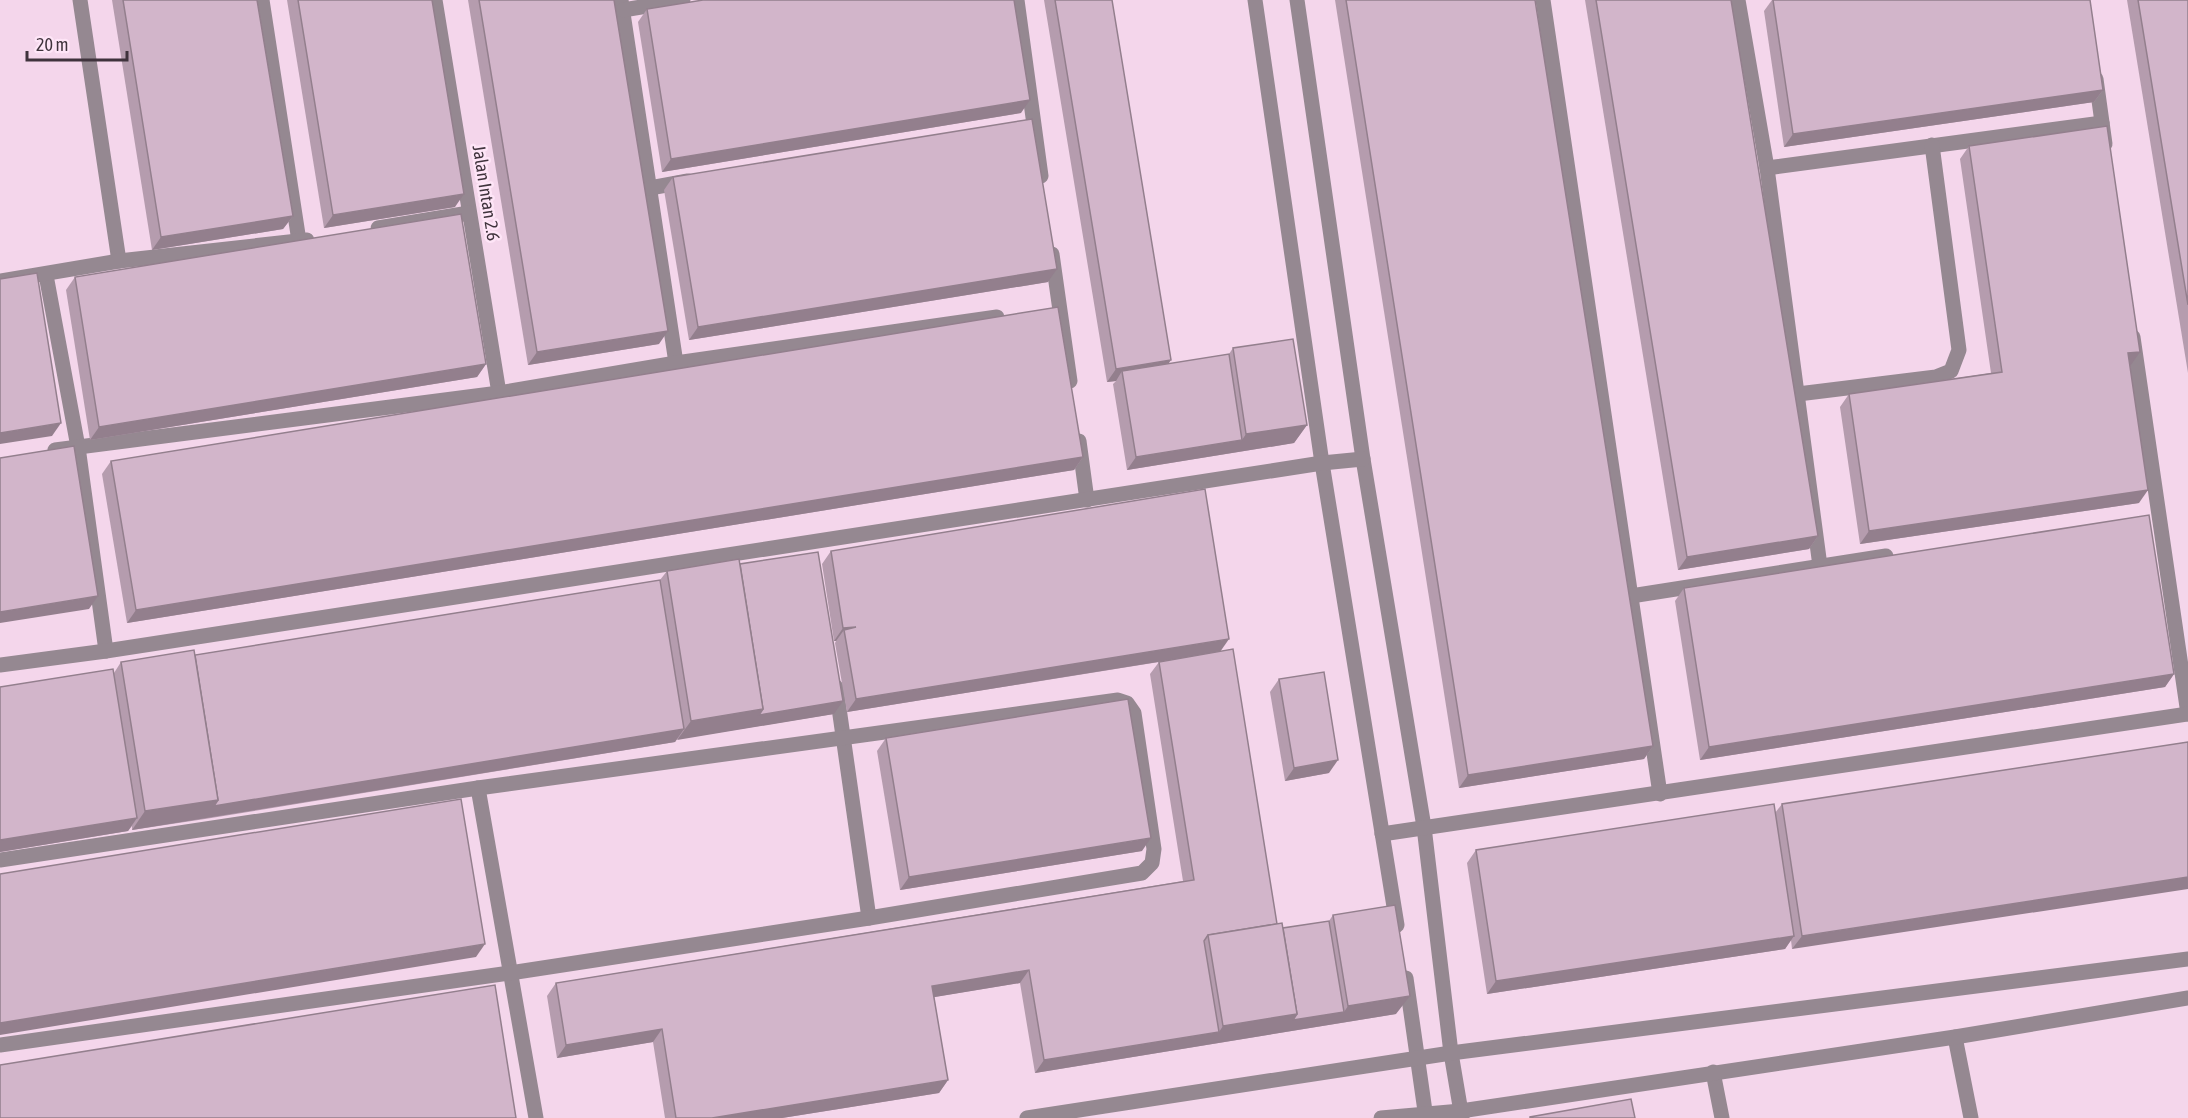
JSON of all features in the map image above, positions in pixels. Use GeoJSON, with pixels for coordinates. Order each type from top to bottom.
{"type":"FeatureCollection","features":[{"type":"Feature","properties":{"kind":"street"},"geometry":{"type":"LineString","coordinates":[[80,0],[119,261]]}},
{"type":"Feature","properties":{"kind":"street"},"geometry":{"type":"LineString","coordinates":[[262,0],[299,241]]}},
{"type":"Feature","properties":{"kind":"street","name":"Jalan Intan 2.6"},"geometry":{"type":"LineString","coordinates":[[435,0],[499,393]]}},
{"type":"Feature","properties":{"kind":"street"},"geometry":{"type":"LineString","coordinates":[[676,363],[622,5],[683,0]]}},
{"type":"Feature","properties":{"kind":"street"},"geometry":{"type":"LineString","coordinates":[[1017,0],[1028,123],[1043,192]]}},
{"type":"Feature","properties":{"kind":"street"},"geometry":{"type":"LineString","coordinates":[[1255,0],[1322,463],[1400,940]]}},
{"type":"Feature","properties":{"kind":"street"},"geometry":{"type":"LineString","coordinates":[[1297,0],[1363,459],[1424,828],[1451,1053],[1461,1114]]}},
{"type":"Feature","properties":{"kind":"street"},"geometry":{"type":"LineString","coordinates":[[1543,0],[1660,794]]}},
{"type":"Feature","properties":{"kind":"street"},"geometry":{"type":"LineString","coordinates":[[1738,0],[1767,168],[1820,566]]}},
{"type":"Feature","properties":{"kind":"street"},"geometry":{"type":"LineString","coordinates":[[2094,67],[2107,158]]}},
{"type":"Feature","properties":{"kind":"street"},"geometry":{"type":"LineString","coordinates":[[1767,168],[2102,123]]}},
{"type":"Feature","properties":{"kind":"street"},"geometry":{"type":"LineString","coordinates":[[1798,394],[1936,377],[1951,371],[1959,350],[1932,145]]}},
{"type":"Feature","properties":{"kind":"street"},"geometry":{"type":"LineString","coordinates":[[650,188],[708,178]]}},
{"type":"Feature","properties":{"kind":"street"},"geometry":{"type":"LineString","coordinates":[[367,230],[469,213]]}},
{"type":"Feature","properties":{"kind":"street"},"geometry":{"type":"LineString","coordinates":[[0,281],[119,261],[322,237]]}},
{"type":"Feature","properties":{"kind":"street"},"geometry":{"type":"LineString","coordinates":[[1050,238],[1053,309],[1072,398]]}},
{"type":"Feature","properties":{"kind":"street"},"geometry":{"type":"LineString","coordinates":[[46,275],[78,447],[106,651]]}},
{"type":"Feature","properties":{"kind":"street"},"geometry":{"type":"LineString","coordinates":[[44,452],[499,393],[676,363],[1013,315]]}},
{"type":"Feature","properties":{"kind":"street"},"geometry":{"type":"LineString","coordinates":[[1382,834],[2188,714],[2154,519],[2131,320]]}},
{"type":"Feature","properties":{"kind":"street"},"geometry":{"type":"LineString","coordinates":[[1076,421],[1087,500]]}},
{"type":"Feature","properties":{"kind":"street"},"geometry":{"type":"LineString","coordinates":[[0,665],[814,548],[1087,500],[1322,463],[1363,459]]}},
{"type":"Feature","properties":{"kind":"street"},"geometry":{"type":"LineString","coordinates":[[1631,596],[1902,554]]}},
{"type":"Feature","properties":{"kind":"street"},"geometry":{"type":"LineString","coordinates":[[833,669],[869,918]]}},
{"type":"Feature","properties":{"kind":"street"},"geometry":{"type":"LineString","coordinates":[[0,860],[478,788],[1118,700],[1127,703],[1134,713],[1154,849],[1152,863],[1142,873],[510,973],[0,1045]]}},
{"type":"Feature","properties":{"kind":"street"},"geometry":{"type":"LineString","coordinates":[[478,788],[536,1118]]}},
{"type":"Feature","properties":{"kind":"street"},"geometry":{"type":"LineString","coordinates":[[1027,1118],[1451,1053],[2188,959]]}},
{"type":"Feature","properties":{"kind":"street"},"geometry":{"type":"LineString","coordinates":[[1403,964],[1426,1116]]}},
{"type":"Feature","properties":{"kind":"street"},"geometry":{"type":"LineString","coordinates":[[1381,1118],[1461,1114],[2188,998]]}},
{"type":"Feature","properties":{"kind":"street"},"geometry":{"type":"LineString","coordinates":[[1955,1037],[1971,1118]]}},
{"type":"Feature","properties":{"kind":"street"},"geometry":{"type":"LineString","coordinates":[[1713,1072],[1722,1118]]}},
{"type":"Feature","properties":{"kind":"building"},"geometry":{"type":"Polygon","coordinates":[[[123,0],[257,0],[293,216],[161,237],[123,0]]]}},
{"type":"Feature","properties":{"kind":"building"},"geometry":{"type":"Polygon","coordinates":[[[298,0],[432,0],[464,194],[333,215],[298,0]]]}},
{"type":"Feature","properties":{"kind":"building"},"geometry":{"type":"Polygon","coordinates":[[[479,0],[614,0],[668,331],[537,352],[479,0]]]}},
{"type":"Feature","properties":{"kind":"building"},"geometry":{"type":"Polygon","coordinates":[[[703,0],[1014,0],[1030,100],[671,159],[647,9],[703,0]]]}},
{"type":"Feature","properties":{"kind":"building"},"geometry":{"type":"Polygon","coordinates":[[[1055,0],[1112,0],[1171,360],[1116,369],[1055,0]]]}},
{"type":"Feature","properties":{"kind":"building"},"geometry":{"type":"Polygon","coordinates":[[[1346,0],[1535,0],[1653,746],[1468,775],[1346,0]]]}},
{"type":"Feature","properties":{"kind":"building"},"geometry":{"type":"Polygon","coordinates":[[[1596,0],[1731,0],[1818,536],[1687,557],[1596,0]]]}},
{"type":"Feature","properties":{"kind":"building"},"geometry":{"type":"Polygon","coordinates":[[[1773,0],[2090,0],[2103,90],[1793,134],[1773,0]]]}},
{"type":"Feature","properties":{"kind":"building"},"geometry":{"type":"Polygon","coordinates":[[[2138,0],[2188,0],[2188,305],[2138,0]]]}},
{"type":"Feature","properties":{"kind":"building"},"geometry":{"type":"Polygon","coordinates":[[[1032,119],[1057,269],[698,327],[673,177],[1032,119]]]}},
{"type":"Feature","properties":{"kind":"building"},"geometry":{"type":"Polygon","coordinates":[[[2107,126],[2140,352],[2128,353],[2148,490],[1869,531],[1849,394],[2002,372],[1969,146],[2107,126]]]}},
{"type":"Feature","properties":{"kind":"building"},"geometry":{"type":"Polygon","coordinates":[[[461,214],[486,364],[99,427],[75,277],[461,214]]]}},
{"type":"Feature","properties":{"kind":"building"},"geometry":{"type":"Polygon","coordinates":[[[37,273],[61,423],[0,433],[0,279],[37,273]]]}},
{"type":"Feature","properties":{"kind":"building"},"geometry":{"type":"Polygon","coordinates":[[[1058,307],[1083,457],[136,610],[111,461],[1058,307]]]}},
{"type":"Feature","properties":{"kind":"building"},"geometry":{"type":"Polygon","coordinates":[[[1293,339],[1307,425],[1246,434],[1233,348],[1293,339]]]}},
{"type":"Feature","properties":{"kind":"building"},"geometry":{"type":"Polygon","coordinates":[[[1229,354],[1242,440],[1136,457],[1122,371],[1229,354]]]}},
{"type":"Feature","properties":{"kind":"building"},"geometry":{"type":"Polygon","coordinates":[[[74,446],[98,596],[0,612],[0,458],[74,446]]]}},
{"type":"Feature","properties":{"kind":"building"},"geometry":{"type":"Polygon","coordinates":[[[1205,489],[1229,639],[856,699],[844,630],[856,627],[843,628],[831,551],[1205,489]]]}},
{"type":"Feature","properties":{"kind":"building"},"geometry":{"type":"Polygon","coordinates":[[[2149,515],[2174,674],[1709,747],[1684,588],[2149,515]]]}},
{"type":"Feature","properties":{"kind":"building"},"geometry":{"type":"Polygon","coordinates":[[[818,552],[843,701],[759,715],[763,709],[740,564],[818,552]]]}},
{"type":"Feature","properties":{"kind":"building"},"geometry":{"type":"Polygon","coordinates":[[[739,559],[763,709],[691,721],[667,571],[739,559]]]}},
{"type":"Feature","properties":{"kind":"building"},"geometry":{"type":"Polygon","coordinates":[[[660,580],[684,729],[214,806],[218,800],[195,655],[660,580]]]}},
{"type":"Feature","properties":{"kind":"building"},"geometry":{"type":"Polygon","coordinates":[[[1233,649],[1277,924],[1208,935],[1204,941],[1219,1032],[1044,1060],[1029,970],[932,986],[948,1080],[712,1118],[676,1118],[662,1029],[566,1045],[556,983],[1194,880],[1159,662],[1233,649]]]}},
{"type":"Feature","properties":{"kind":"building"},"geometry":{"type":"Polygon","coordinates":[[[194,650],[218,800],[145,811],[121,662],[194,650]]]}},
{"type":"Feature","properties":{"kind":"building"},"geometry":{"type":"Polygon","coordinates":[[[113,669],[137,818],[0,840],[0,687],[113,669]]]}},
{"type":"Feature","properties":{"kind":"building"},"geometry":{"type":"Polygon","coordinates":[[[1324,672],[1338,760],[1294,768],[1279,679],[1324,672]]]}},
{"type":"Feature","properties":{"kind":"building"},"geometry":{"type":"Polygon","coordinates":[[[1128,699],[1151,838],[909,877],[886,738],[1128,699]]]}},
{"type":"Feature","properties":{"kind":"building"},"geometry":{"type":"Polygon","coordinates":[[[2188,742],[2188,877],[1802,936],[1782,804],[2188,742]]]}},
{"type":"Feature","properties":{"kind":"building"},"geometry":{"type":"Polygon","coordinates":[[[461,799],[485,944],[0,1023],[0,874],[461,799]]]}},
{"type":"Feature","properties":{"kind":"building"},"geometry":{"type":"Polygon","coordinates":[[[1774,804],[1794,936],[1496,981],[1476,850],[1774,804]]]}},
{"type":"Feature","properties":{"kind":"building"},"geometry":{"type":"Polygon","coordinates":[[[1395,905],[1410,996],[1348,1006],[1333,915],[1395,905]]]}},
{"type":"Feature","properties":{"kind":"building"},"geometry":{"type":"Polygon","coordinates":[[[1329,921],[1344,1012],[1293,1020],[1297,1014],[1283,928],[1329,921]]]}},
{"type":"Feature","properties":{"kind":"building"},"geometry":{"type":"Polygon","coordinates":[[[1282,923],[1297,1014],[1223,1026],[1208,935],[1282,923]]]}},
{"type":"Feature","properties":{"kind":"building"},"geometry":{"type":"Polygon","coordinates":[[[495,985],[516,1118],[0,1118],[0,1065],[495,985]]]}},
{"type":"Feature","properties":{"kind":"building"},"geometry":{"type":"Polygon","coordinates":[[[1631,1099],[1635,1118],[1530,1118],[1530,1117],[1631,1099]]]}}]}
